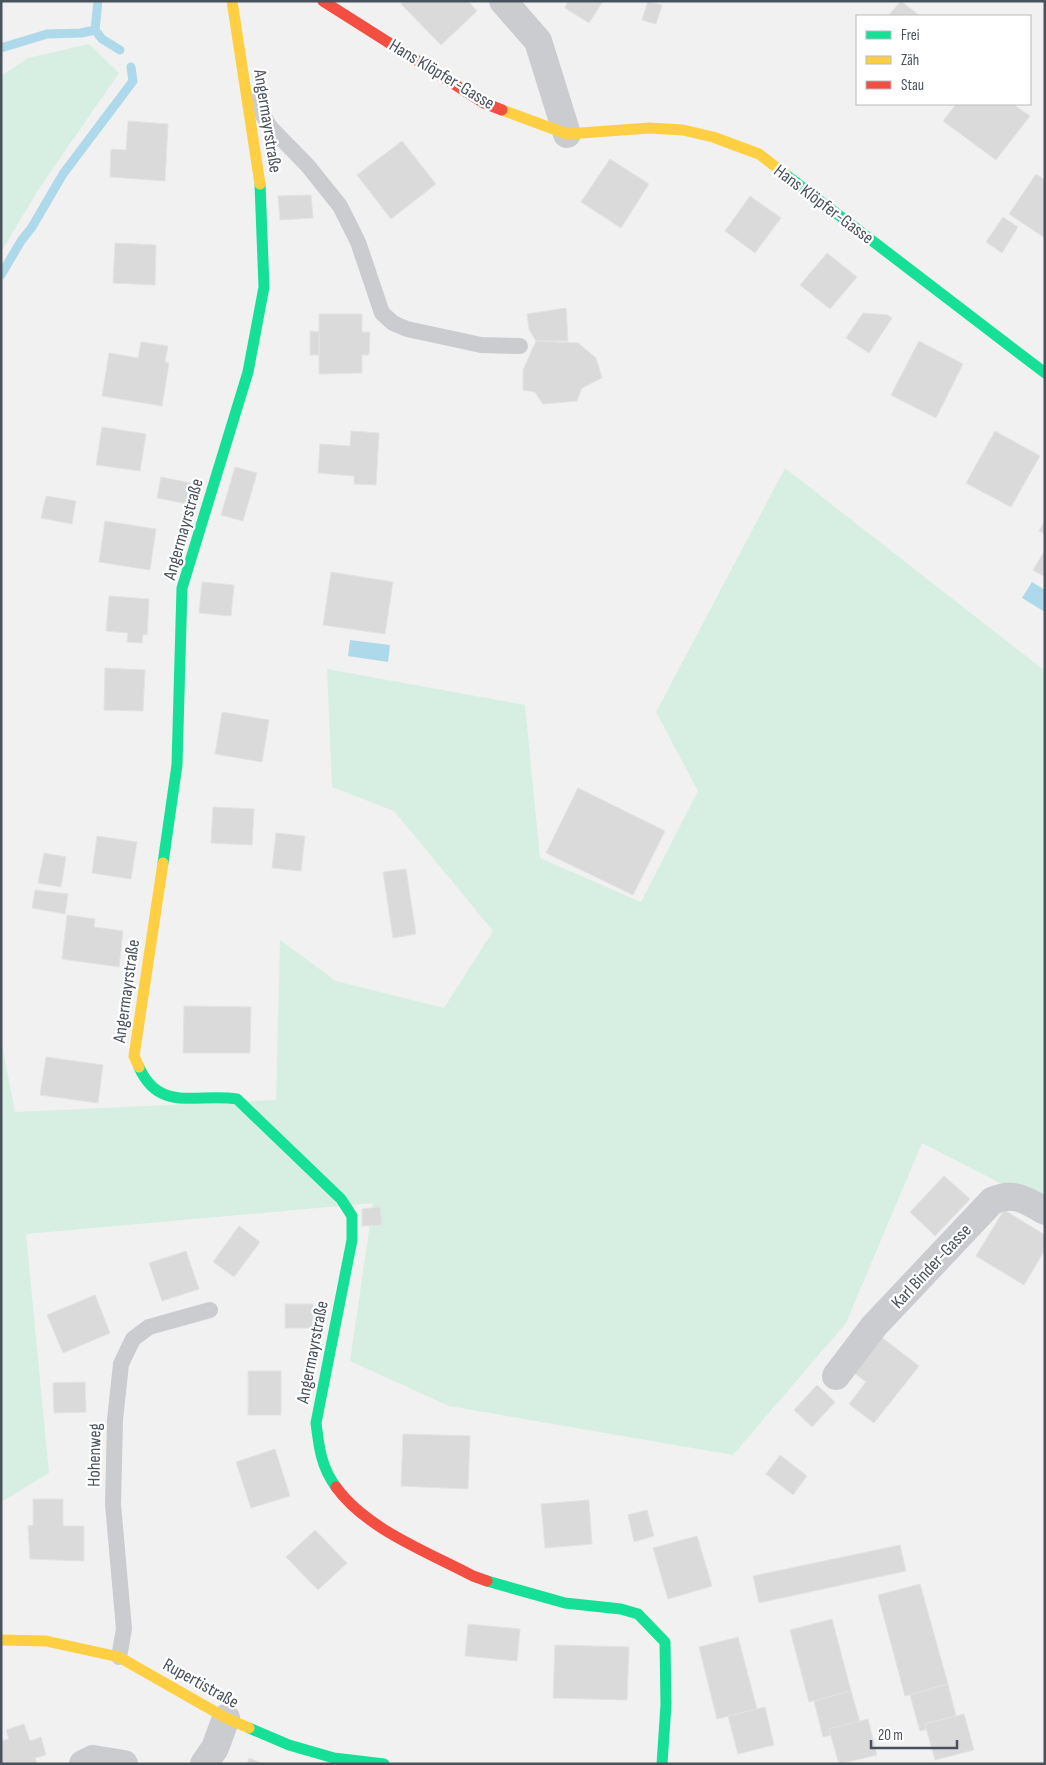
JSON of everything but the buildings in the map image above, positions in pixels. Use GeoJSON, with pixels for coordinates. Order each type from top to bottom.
{"type":"FeatureCollection","features":[{"type":"Feature","properties":{"kind":"street","name":"Angermayrstraße"},"geometry":{"type":"LineString","coordinates":[[232,1],[260,179],[264,226],[264,287],[248,372],[182,588],[177,765],[134,1056],[140,1075],[150,1087],[165,1097],[177,1100],[226,1096],[237,1099],[342,1199],[352,1216],[352,1240],[316,1423],[319,1451],[327,1475],[345,1500],[370,1521],[473,1576],[536,1597],[621,1609],[638,1614],[665,1642],[666,1705],[662,1764]]}},
{"type":"Feature","properties":{"kind":"street","name":"Hans Klöpfer-Gasse"},"geometry":{"type":"LineString","coordinates":[[324,1],[484,103],[567,134],[649,128],[682,130],[713,137],[759,154],[1045,374]]}},
{"type":"Feature","properties":{"kind":"street"},"geometry":{"type":"LineString","coordinates":[[503,1],[538,41],[567,134]]}},
{"type":"Feature","properties":{"kind":"street","name":"Karl Binder-Gasse"},"geometry":{"type":"LineString","coordinates":[[836,1376],[874,1326],[992,1201],[1002,1196],[1021,1197],[1045,1211]]}},
{"type":"Feature","properties":{"kind":"street","name":"Rupertistraße"},"geometry":{"type":"LineString","coordinates":[[1,1640],[46,1641],[119,1657],[226,1718],[289,1746],[334,1758],[384,1764]]}},
{"type":"Feature","properties":{"kind":"street"},"geometry":{"type":"LineString","coordinates":[[204,1764],[214,1748],[226,1718]]}},
{"type":"Feature","properties":{"kind":"street"},"geometry":{"type":"LineString","coordinates":[[83,1764],[93,1758],[124,1764]]}},
{"type":"Feature","properties":{"kind":"lane"},"geometry":{"type":"LineString","coordinates":[[245,84],[270,126],[308,166],[340,206],[358,242],[382,313],[394,323],[407,329],[481,345],[520,346]]}},
{"type":"Feature","properties":{"kind":"lane","name":"Hohenweg"},"geometry":{"type":"LineString","coordinates":[[119,1657],[124,1629],[113,1504],[115,1420],[121,1364],[133,1339],[149,1327],[210,1310]]}},
{"type":"Feature","properties":{"kind":"green space"},"geometry":{"type":"Polygon","coordinates":[[[89,44],[119,73],[40,187],[1,252],[1,76],[28,58],[89,44]]]}},
{"type":"Feature","properties":{"kind":"green space"},"geometry":{"type":"Polygon","coordinates":[[[785,468],[1045,671],[1045,1206],[922,1143],[846,1323],[733,1455],[449,1406],[350,1361],[373,1203],[26,1234],[49,1473],[1,1502],[1,1040],[15,1112],[276,1100],[280,940],[336,981],[444,1008],[493,931],[394,811],[332,787],[327,669],[525,705],[540,858],[641,902],[698,791],[656,712],[785,468]]]}},
{"type":"Feature","properties":{"kind":"water"},"geometry":{"type":"Polygon","coordinates":[[[1032,582],[1045,590],[1045,612],[1022,598],[1032,582]]]}},
{"type":"Feature","properties":{"kind":"water"},"geometry":{"type":"Polygon","coordinates":[[[350,640],[390,645],[388,662],[348,656],[350,640]]]}},
{"type":"Feature","properties":{"kind":"waterway"},"geometry":{"type":"LineString","coordinates":[[1,48],[47,34],[81,33],[95,30],[98,1]]}},
{"type":"Feature","properties":{"kind":"waterway"},"geometry":{"type":"LineString","coordinates":[[95,30],[102,39],[120,50]]}},
{"type":"Feature","properties":{"kind":"waterway"},"geometry":{"type":"LineString","coordinates":[[1,275],[63,174],[133,81],[131,67]]}},
{"type":"Feature","properties":{"kind":"traffic: fast"},"geometry":{"type":"LineString","coordinates":[[785,174],[1045,373]]}},
{"type":"Feature","properties":{"kind":"traffic: fast"},"geometry":{"type":"LineString","coordinates":[[163,863],[177,765],[182,588],[248,372],[264,287],[260,184]]}},
{"type":"Feature","properties":{"kind":"traffic: fast"},"geometry":{"type":"LineString","coordinates":[[139,1067],[147,1081],[157,1091],[168,1096],[237,1099],[341,1199],[352,1216],[352,1240],[316,1423],[324,1464],[336,1487]]}},
{"type":"Feature","properties":{"kind":"traffic: fast"},"geometry":{"type":"LineString","coordinates":[[487,1581],[565,1603],[621,1609],[638,1614],[665,1642],[666,1705],[662,1764]]}},
{"type":"Feature","properties":{"kind":"traffic: fast"},"geometry":{"type":"LineString","coordinates":[[249,1728],[289,1745],[334,1758],[384,1764]]}},
{"type":"Feature","properties":{"kind":"traffic: slow"},"geometry":{"type":"LineString","coordinates":[[232,1],[260,184]]}},
{"type":"Feature","properties":{"kind":"traffic: slow"},"geometry":{"type":"LineString","coordinates":[[502,110],[567,134],[649,128],[683,130],[713,137],[759,154],[785,174]]}},
{"type":"Feature","properties":{"kind":"traffic: slow"},"geometry":{"type":"LineString","coordinates":[[139,1067],[134,1056],[163,863]]}},
{"type":"Feature","properties":{"kind":"traffic: slow"},"geometry":{"type":"LineString","coordinates":[[1,1640],[46,1641],[119,1657],[226,1718],[249,1728]]}},
{"type":"Feature","properties":{"kind":"traffic: jam"},"geometry":{"type":"LineString","coordinates":[[323,1],[484,103],[502,110]]}},
{"type":"Feature","properties":{"kind":"traffic: jam"},"geometry":{"type":"LineString","coordinates":[[336,1487],[349,1502],[381,1527],[418,1548],[473,1576],[487,1581]]}}]}
